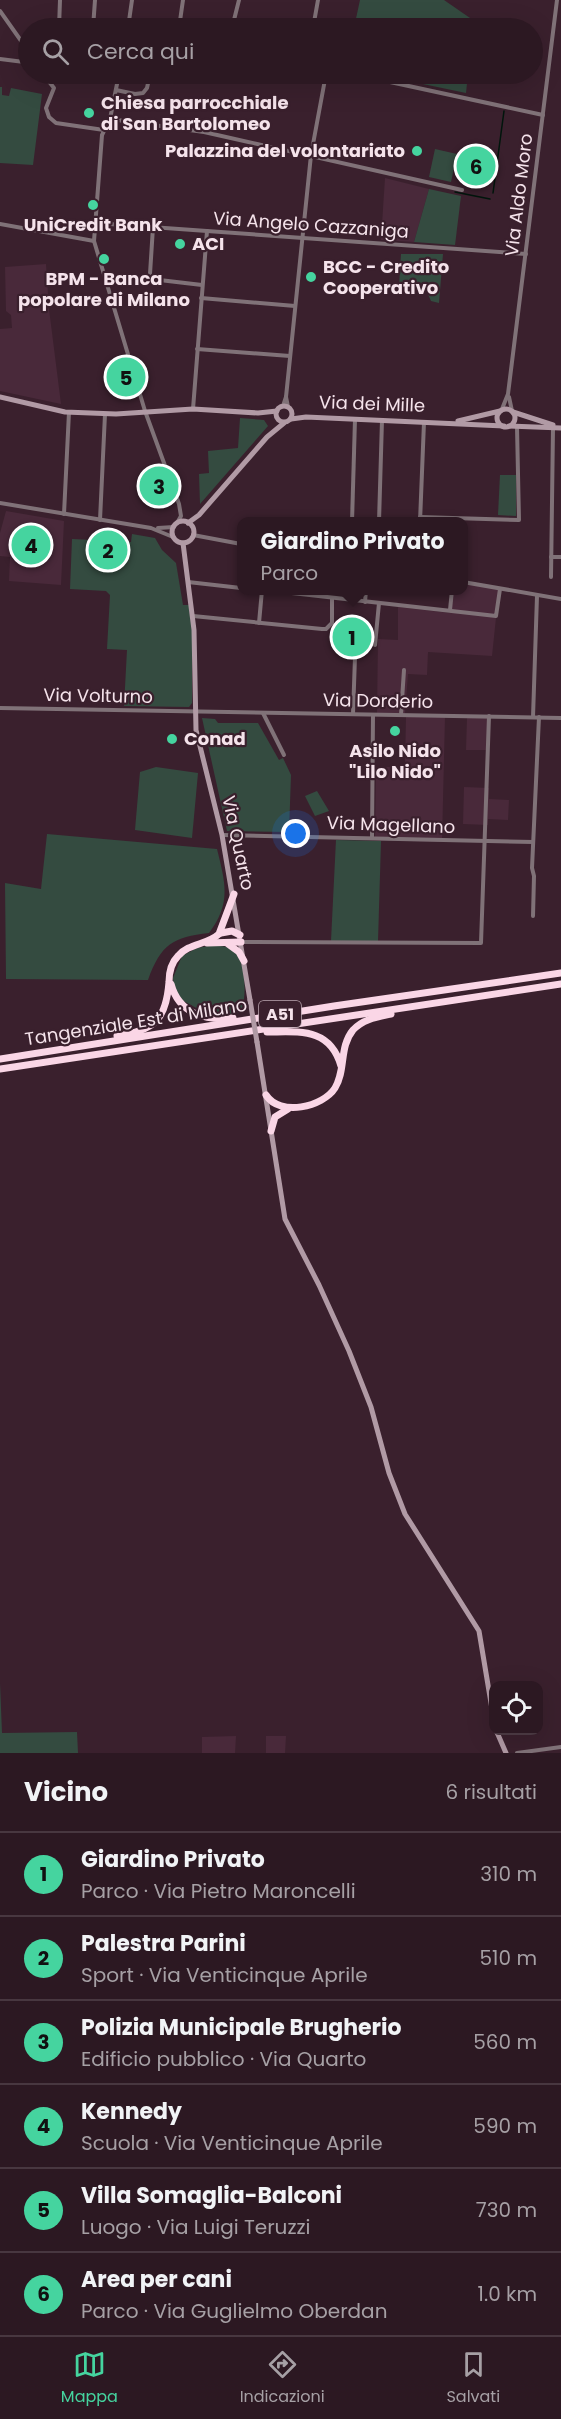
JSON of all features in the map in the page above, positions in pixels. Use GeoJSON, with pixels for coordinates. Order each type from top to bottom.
{"type":"FeatureCollection","features":[{"type":"Feature","properties":{"kind":"highway"},"geometry":{"type":"LineString","coordinates":[[62,1049],[137,1032],[151,1026],[165,1008],[172,965],[178,956],[215,938],[220,933],[234,894]]}},
{"type":"Feature","properties":{"kind":"highway"},"geometry":{"type":"LineString","coordinates":[[220,933],[232,931],[241,939]]}},
{"type":"Feature","properties":{"kind":"highway"},"geometry":{"type":"LineString","coordinates":[[199,944],[225,944],[241,939]]}},
{"type":"Feature","properties":{"kind":"highway"},"geometry":{"type":"LineString","coordinates":[[225,944],[238,951],[244,961]]}},
{"type":"Feature","properties":{"kind":"highway","name":"Tangenziale Est di Milano"},"geometry":{"type":"LineString","coordinates":[[0,1059],[334,1006],[561,974]]}},
{"type":"Feature","properties":{"kind":"highway"},"geometry":{"type":"LineString","coordinates":[[169,975],[173,993],[181,1005],[195,1014],[209,1018],[229,1018],[334,1006]]}},
{"type":"Feature","properties":{"kind":"highway","name":"Tangenziale Est di Milano"},"geometry":{"type":"LineString","coordinates":[[0,1069],[561,984]]}},
{"type":"Feature","properties":{"kind":"highway"},"geometry":{"type":"LineString","coordinates":[[268,1111],[318,1102],[327,1098],[337,1086],[348,1038],[362,1022],[437,1003]]}},
{"type":"Feature","properties":{"kind":"highway"},"geometry":{"type":"LineString","coordinates":[[246,1031],[294,1031],[317,1036],[332,1047],[341,1068]]}},
{"type":"Feature","properties":{"kind":"highway"},"geometry":{"type":"LineString","coordinates":[[266,1095],[279,1109]]}},
{"type":"Feature","properties":{"kind":"highway"},"geometry":{"type":"LineString","coordinates":[[271,1131],[273,1120],[279,1109]]}},
{"type":"Feature","properties":{"kind":"street"},"geometry":{"type":"LineString","coordinates":[[59,18],[60,0]]}},
{"type":"Feature","properties":{"kind":"street"},"geometry":{"type":"LineString","coordinates":[[93,18],[94,0]]}},
{"type":"Feature","properties":{"kind":"street"},"geometry":{"type":"LineString","coordinates":[[130,18],[132,0]]}},
{"type":"Feature","properties":{"kind":"street"},"geometry":{"type":"LineString","coordinates":[[180,18],[183,0]]}},
{"type":"Feature","properties":{"kind":"street"},"geometry":{"type":"LineString","coordinates":[[234,18],[239,0]]}},
{"type":"Feature","properties":{"kind":"street"},"geometry":{"type":"LineString","coordinates":[[315,18],[318,0]]}},
{"type":"Feature","properties":{"kind":"street","name":"Via Aldo Moro"},"geometry":{"type":"LineString","coordinates":[[501,410],[508,394],[557,0]]}},
{"type":"Feature","properties":{"kind":"street"},"geometry":{"type":"LineString","coordinates":[[0,11],[18,38]]}},
{"type":"Feature","properties":{"kind":"street"},"geometry":{"type":"LineString","coordinates":[[0,59],[18,62]]}},
{"type":"Feature","properties":{"kind":"street"},"geometry":{"type":"LineString","coordinates":[[53,84],[54,90],[46,108],[51,120],[59,124],[104,130]]}},
{"type":"Feature","properties":{"kind":"street"},"geometry":{"type":"LineString","coordinates":[[117,84],[110,119],[104,130],[94,241],[145,411],[179,504],[181,515],[175,525],[173,537]]}},
{"type":"Feature","properties":{"kind":"street"},"geometry":{"type":"LineString","coordinates":[[116,90],[143,93],[148,84]]}},
{"type":"Feature","properties":{"kind":"street"},"geometry":{"type":"LineString","coordinates":[[188,523],[199,515],[267,437],[291,419],[286,397],[290,356],[311,155],[324,84]]}},
{"type":"Feature","properties":{"kind":"street"},"geometry":{"type":"LineString","coordinates":[[398,84],[543,116]]}},
{"type":"Feature","properties":{"kind":"street"},"geometry":{"type":"LineString","coordinates":[[110,119],[200,131],[462,190]]}},
{"type":"Feature","properties":{"kind":"street","name":"Via Angelo Cazzaniga"},"geometry":{"type":"LineString","coordinates":[[95,223],[526,254]]}},
{"type":"Feature","properties":{"kind":"street"},"geometry":{"type":"LineString","coordinates":[[0,224],[94,241]]}},
{"type":"Feature","properties":{"kind":"street"},"geometry":{"type":"LineString","coordinates":[[153,227],[151,279],[202,285]]}},
{"type":"Feature","properties":{"kind":"street"},"geometry":{"type":"LineString","coordinates":[[193,409],[207,231]]}},
{"type":"Feature","properties":{"kind":"street"},"geometry":{"type":"LineString","coordinates":[[201,298],[295,306]]}},
{"type":"Feature","properties":{"kind":"street"},"geometry":{"type":"LineString","coordinates":[[197,349],[290,356]]}},
{"type":"Feature","properties":{"kind":"street","name":"Via Aldo Moro"},"geometry":{"type":"LineString","coordinates":[[508,394],[512,412]]}},
{"type":"Feature","properties":{"kind":"street"},"geometry":{"type":"LineString","coordinates":[[0,397],[69,412],[105,414],[193,409],[258,413],[277,416],[284,423]]}},
{"type":"Feature","properties":{"kind":"street"},"geometry":{"type":"LineString","coordinates":[[267,437],[277,416],[288,408]]}},
{"type":"Feature","properties":{"kind":"street","name":"Via dei Mille"},"geometry":{"type":"LineString","coordinates":[[288,408],[303,417]]}},
{"type":"Feature","properties":{"kind":"street"},"geometry":{"type":"LineString","coordinates":[[501,410],[512,412],[514,421],[505,426],[499,423],[497,418],[501,410]]}},
{"type":"Feature","properties":{"kind":"street","name":"Via dei Mille"},"geometry":{"type":"LineString","coordinates":[[440,422],[469,419],[501,410]]}},
{"type":"Feature","properties":{"kind":"street"},"geometry":{"type":"LineString","coordinates":[[64,514],[69,412]]}},
{"type":"Feature","properties":{"kind":"street","name":"Via dei Mille"},"geometry":{"type":"LineString","coordinates":[[512,412],[561,427]]}},
{"type":"Feature","properties":{"kind":"street"},"geometry":{"type":"LineString","coordinates":[[100,520],[105,414]]}},
{"type":"Feature","properties":{"kind":"street","name":"Via dei Mille"},"geometry":{"type":"LineString","coordinates":[[291,419],[303,417],[355,418],[517,427],[561,427]]}},
{"type":"Feature","properties":{"kind":"street"},"geometry":{"type":"LineString","coordinates":[[352,517],[355,418]]}},
{"type":"Feature","properties":{"kind":"street"},"geometry":{"type":"LineString","coordinates":[[379,517],[382,420]]}},
{"type":"Feature","properties":{"kind":"street"},"geometry":{"type":"LineString","coordinates":[[420,517],[424,422]]}},
{"type":"Feature","properties":{"kind":"street"},"geometry":{"type":"LineString","coordinates":[[468,519],[519,520],[517,427]]}},
{"type":"Feature","properties":{"kind":"street"},"geometry":{"type":"LineString","coordinates":[[551,577],[553,428]]}},
{"type":"Feature","properties":{"kind":"street"},"geometry":{"type":"LineString","coordinates":[[0,503],[151,528],[185,542],[194,534],[199,515]]}},
{"type":"Feature","properties":{"kind":"street"},"geometry":{"type":"LineString","coordinates":[[151,528],[175,525],[182,521],[188,523],[194,534],[237,543]]}},
{"type":"Feature","properties":{"kind":"street","name":"Via Quarto"},"geometry":{"type":"LineString","coordinates":[[185,542],[195,645],[196,730],[234,894],[285,1219],[349,1351],[370,1407],[395,1491],[405,1514],[479,1631],[489,1691]]}},
{"type":"Feature","properties":{"kind":"street"},"geometry":{"type":"LineString","coordinates":[[551,557],[561,556]]}},
{"type":"Feature","properties":{"kind":"street"},"geometry":{"type":"LineString","coordinates":[[188,582],[237,588]]}},
{"type":"Feature","properties":{"kind":"street"},"geometry":{"type":"LineString","coordinates":[[468,583],[561,600]]}},
{"type":"Feature","properties":{"kind":"street"},"geometry":{"type":"LineString","coordinates":[[303,595],[496,616],[500,589]]}},
{"type":"Feature","properties":{"kind":"street"},"geometry":{"type":"LineString","coordinates":[[259,623],[263,595]]}},
{"type":"Feature","properties":{"kind":"street"},"geometry":{"type":"LineString","coordinates":[[365,602],[366,595]]}},
{"type":"Feature","properties":{"kind":"street"},"geometry":{"type":"LineString","coordinates":[[450,610],[452,595]]}},
{"type":"Feature","properties":{"kind":"street"},"geometry":{"type":"LineString","coordinates":[[533,916],[537,596]]}},
{"type":"Feature","properties":{"kind":"street"},"geometry":{"type":"LineString","coordinates":[[193,616],[326,629],[332,623],[332,598]]}},
{"type":"Feature","properties":{"kind":"street"},"geometry":{"type":"LineString","coordinates":[[375,645],[379,603]]}},
{"type":"Feature","properties":{"kind":"street"},"geometry":{"type":"LineString","coordinates":[[353,714],[354,657]]}},
{"type":"Feature","properties":{"kind":"street"},"geometry":{"type":"LineString","coordinates":[[401,715],[404,670]]}},
{"type":"Feature","properties":{"kind":"street","name":"Via Volturno"},"geometry":{"type":"LineString","coordinates":[[0,708],[195,712]]}},
{"type":"Feature","properties":{"kind":"street","name":"Via Dorderio"},"geometry":{"type":"LineString","coordinates":[[195,712],[561,718]]}},
{"type":"Feature","properties":{"kind":"street"},"geometry":{"type":"LineString","coordinates":[[263,713],[285,755]]}},
{"type":"Feature","properties":{"kind":"street"},"geometry":{"type":"LineString","coordinates":[[372,838],[373,714]]}},
{"type":"Feature","properties":{"kind":"street"},"geometry":{"type":"LineString","coordinates":[[241,939],[481,943],[489,716]]}},
{"type":"Feature","properties":{"kind":"street","name":"Via Magellano"},"geometry":{"type":"LineString","coordinates":[[222,836],[533,842]]}},
{"type":"Feature","properties":{"kind":"street"},"geometry":{"type":"LineString","coordinates":[[498,1735],[506,1753]]}},
{"type":"Feature","properties":{"kind":"street"},"geometry":{"type":"LineString","coordinates":[[517,1753],[561,1747]]}},
{"type":"Feature","properties":{"kind":"shaded area"},"geometry":{"type":"Polygon","coordinates":[[[385,178],[429,189],[414,242],[381,240],[385,178]]]}},
{"type":"Feature","properties":{"kind":"shaded area"},"geometry":{"type":"Polygon","coordinates":[[[46,264],[49,309],[61,404],[0,391],[0,329],[12,328],[11,315],[6,311],[5,267],[46,264]]]}},
{"type":"Feature","properties":{"kind":"shaded area"},"geometry":{"type":"Polygon","coordinates":[[[6,511],[64,521],[61,585],[9,581],[10,557],[0,556],[0,533],[6,511]]]}},
{"type":"Feature","properties":{"kind":"shaded area"},"geometry":{"type":"Polygon","coordinates":[[[468,584],[499,589],[492,656],[428,652],[427,675],[408,674],[405,714],[377,713],[378,639],[398,640],[398,607],[450,613],[452,595],[468,595],[468,584]]]}},
{"type":"Feature","properties":{"kind":"shaded area"},"geometry":{"type":"Polygon","coordinates":[[[406,716],[445,717],[442,842],[375,840],[376,767],[405,767],[406,716]]]}},
{"type":"Feature","properties":{"kind":"shaded area"},"geometry":{"type":"Polygon","coordinates":[[[467,718],[488,718],[487,750],[466,750],[467,718]]]}},
{"type":"Feature","properties":{"kind":"shaded area"},"geometry":{"type":"Polygon","coordinates":[[[464,787],[489,788],[489,799],[509,800],[508,820],[488,819],[488,825],[463,824],[464,787]]]}},
{"type":"Feature","properties":{"kind":"shaded area"},"geometry":{"type":"Polygon","coordinates":[[[236,1736],[235,1753],[202,1753],[202,1737],[236,1736]]]}},
{"type":"Feature","properties":{"kind":"shaded area"},"geometry":{"type":"Polygon","coordinates":[[[266,1736],[286,1736],[285,1753],[266,1753],[266,1736]]]}},
{"type":"Feature","properties":{"kind":"green space"},"geometry":{"type":"Polygon","coordinates":[[[360,0],[444,0],[470,18],[356,18],[360,0]]]}},
{"type":"Feature","properties":{"kind":"green space"},"geometry":{"type":"Polygon","coordinates":[[[423,84],[467,84],[466,93],[423,84]]]}},
{"type":"Feature","properties":{"kind":"green space"},"geometry":{"type":"Polygon","coordinates":[[[0,87],[2,87],[2,95],[9,96],[11,88],[42,94],[33,165],[0,163],[0,87]]]}},
{"type":"Feature","properties":{"kind":"green space"},"geometry":{"type":"Polygon","coordinates":[[[435,149],[457,154],[451,182],[429,177],[435,149]]]}},
{"type":"Feature","properties":{"kind":"green space"},"geometry":{"type":"Polygon","coordinates":[[[465,152],[490,154],[486,180],[462,177],[465,152]]]}},
{"type":"Feature","properties":{"kind":"green space"},"geometry":{"type":"Polygon","coordinates":[[[429,189],[461,196],[455,245],[414,242],[429,189]]]}},
{"type":"Feature","properties":{"kind":"green space"},"geometry":{"type":"Polygon","coordinates":[[[401,254],[443,254],[439,303],[431,301],[426,290],[399,286],[401,254]]]}},
{"type":"Feature","properties":{"kind":"green space"},"geometry":{"type":"Polygon","coordinates":[[[240,418],[264,420],[268,426],[200,504],[199,474],[209,473],[208,451],[238,448],[240,418]]]}},
{"type":"Feature","properties":{"kind":"green space"},"geometry":{"type":"Polygon","coordinates":[[[500,475],[516,475],[516,516],[498,515],[500,475]]]}},
{"type":"Feature","properties":{"kind":"green space"},"geometry":{"type":"Polygon","coordinates":[[[132,534],[155,538],[162,550],[176,563],[183,605],[189,605],[192,630],[192,703],[189,707],[124,706],[127,650],[107,649],[110,595],[106,591],[70,589],[72,539],[131,542],[132,534]]]}},
{"type":"Feature","properties":{"kind":"green space"},"geometry":{"type":"Polygon","coordinates":[[[202,718],[215,719],[218,723],[258,723],[279,760],[283,758],[291,775],[289,832],[227,831],[202,718]]]}},
{"type":"Feature","properties":{"kind":"green space"},"geometry":{"type":"Polygon","coordinates":[[[156,767],[198,773],[192,838],[135,830],[140,772],[156,767]]]}},
{"type":"Feature","properties":{"kind":"green space"},"geometry":{"type":"Polygon","coordinates":[[[317,791],[329,811],[315,816],[305,796],[317,791]]]}},
{"type":"Feature","properties":{"kind":"green space"},"geometry":{"type":"Polygon","coordinates":[[[47,834],[217,849],[225,892],[221,912],[209,933],[186,937],[170,944],[158,958],[148,980],[6,979],[5,883],[41,889],[47,834]]]}},
{"type":"Feature","properties":{"kind":"green space"},"geometry":{"type":"Polygon","coordinates":[[[336,840],[381,841],[378,941],[331,941],[336,840]]]}},
{"type":"Feature","properties":{"kind":"green space"},"geometry":{"type":"Polygon","coordinates":[[[208,946],[229,948],[237,954],[243,970],[245,989],[240,1013],[209,1015],[180,999],[174,988],[173,978],[182,956],[197,948],[208,946]]]}},
{"type":"Feature","properties":{"kind":"green space"},"geometry":{"type":"Polygon","coordinates":[[[0,1683],[2,1733],[77,1732],[78,1753],[0,1753],[0,1683]]]}},
{"type":"Feature","properties":{"kind":"waterway"},"geometry":{"type":"LineString","coordinates":[[493,193],[504,111]]}},
{"type":"Feature","properties":{"kind":"waterway"},"geometry":{"type":"LineString","coordinates":[[455,192],[490,199]]}},
{"type":"Feature","properties":{"kind":"place","name":"Chiesa parrocchiale di San Bartolomeo"},"geometry":{"type":"Point","coordinates":[89,113]}},
{"type":"Feature","properties":{"kind":"place","name":"Palazzina del volontariato"},"geometry":{"type":"Point","coordinates":[417,151]}},
{"type":"Feature","properties":{"kind":"place","name":"Area per cani"},"geometry":{"type":"Point","coordinates":[476,166]}},
{"type":"Feature","properties":{"kind":"place","name":"UniCredit Bank"},"geometry":{"type":"Point","coordinates":[93,205]}},
{"type":"Feature","properties":{"kind":"place","name":"ACI"},"geometry":{"type":"Point","coordinates":[180,244]}},
{"type":"Feature","properties":{"kind":"place","name":"BPM - Banca popolare di Milano"},"geometry":{"type":"Point","coordinates":[104,259]}},
{"type":"Feature","properties":{"kind":"place","name":"BCC - Credito Cooperativo"},"geometry":{"type":"Point","coordinates":[311,277]}},
{"type":"Feature","properties":{"kind":"place","name":"Villa Somaglia-Balconi"},"geometry":{"type":"Point","coordinates":[126,377]}},
{"type":"Feature","properties":{"kind":"place","name":"Polizia Municipale Brugherio"},"geometry":{"type":"Point","coordinates":[159,486]}},
{"type":"Feature","properties":{"kind":"place","name":"Kennedy"},"geometry":{"type":"Point","coordinates":[31,545]}},
{"type":"Feature","properties":{"kind":"place","name":"Palestra Parini"},"geometry":{"type":"Point","coordinates":[108,550]}},
{"type":"Feature","properties":{"kind":"place","name":"Giardino Privato"},"geometry":{"type":"Point","coordinates":[352,637]}},
{"type":"Feature","properties":{"kind":"place","name":"Asilo Nido \"Lilo Nido\""},"geometry":{"type":"Point","coordinates":[395,731]}},
{"type":"Feature","properties":{"kind":"place","name":"Conad"},"geometry":{"type":"Point","coordinates":[172,739]}}]}
